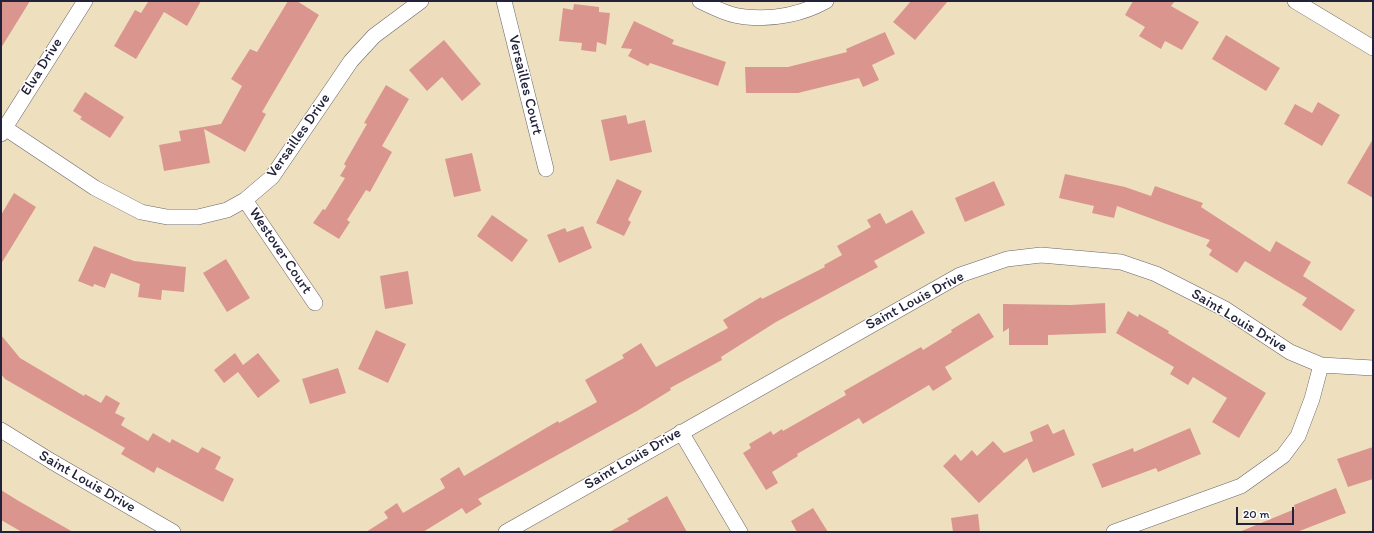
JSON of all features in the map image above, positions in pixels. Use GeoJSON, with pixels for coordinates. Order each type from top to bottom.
{"type":"FeatureCollection","features":[{"type":"Feature","properties":{"kind":"street","name":"Elva Drive"},"geometry":{"type":"LineString","coordinates":[[3,131],[85,1]]}},
{"type":"Feature","properties":{"kind":"street","name":"Versailles Drive"},"geometry":{"type":"LineString","coordinates":[[3,131],[95,188],[141,212],[167,218],[198,217],[227,210],[245,200],[272,177],[351,61],[374,36],[421,1]]}},
{"type":"Feature","properties":{"kind":"street","name":"Versailles Court"},"geometry":{"type":"LineString","coordinates":[[504,1],[546,169]]}},
{"type":"Feature","properties":{"kind":"street"},"geometry":{"type":"LineString","coordinates":[[700,1],[724,12],[747,17],[791,15],[815,7],[826,1]]}},
{"type":"Feature","properties":{"kind":"street"},"geometry":{"type":"LineString","coordinates":[[1295,1],[1373,48]]}},
{"type":"Feature","properties":{"kind":"street","name":"Westover Court"},"geometry":{"type":"LineString","coordinates":[[245,200],[315,303]]}},
{"type":"Feature","properties":{"kind":"street","name":"Saint Louis Drive"},"geometry":{"type":"LineString","coordinates":[[506,532],[960,275],[1007,259],[1041,255],[1121,262],[1156,274],[1225,309],[1290,352],[1321,365],[1373,368]]}},
{"type":"Feature","properties":{"kind":"street"},"geometry":{"type":"LineString","coordinates":[[1114,532],[1241,486],[1283,456],[1298,436],[1312,399],[1321,365]]}},
{"type":"Feature","properties":{"kind":"street","name":"Saint Louis Drive"},"geometry":{"type":"LineString","coordinates":[[1,430],[51,462],[173,532]]}},
{"type":"Feature","properties":{"kind":"street"},"geometry":{"type":"LineString","coordinates":[[681,432],[740,532]]}},
{"type":"Feature","properties":{"kind":"building"},"geometry":{"type":"Polygon","coordinates":[[[1,1],[30,1],[1,48],[1,1]]]}},
{"type":"Feature","properties":{"kind":"building"},"geometry":{"type":"Polygon","coordinates":[[[146,1],[201,1],[187,26],[164,12],[136,59],[114,46],[135,10],[141,13],[148,2],[146,1]]]}},
{"type":"Feature","properties":{"kind":"building"},"geometry":{"type":"Polygon","coordinates":[[[288,1],[297,1],[319,15],[262,112],[266,114],[245,152],[204,129],[210,163],[164,171],[159,145],[181,141],[179,131],[221,124],[242,86],[231,79],[250,49],[257,52],[288,1]]]}},
{"type":"Feature","properties":{"kind":"building"},"geometry":{"type":"Polygon","coordinates":[[[911,1],[948,1],[915,40],[893,22],[911,1]]]}},
{"type":"Feature","properties":{"kind":"building"},"geometry":{"type":"Polygon","coordinates":[[[1133,1],[1175,1],[1171,6],[1199,22],[1182,50],[1165,41],[1161,49],[1139,36],[1145,27],[1125,15],[1133,1]]]}},
{"type":"Feature","properties":{"kind":"building"},"geometry":{"type":"Polygon","coordinates":[[[574,4],[599,7],[599,12],[610,13],[606,45],[597,42],[596,52],[581,50],[582,43],[559,41],[563,8],[573,10],[574,4]]]}},
{"type":"Feature","properties":{"kind":"building"},"geometry":{"type":"Polygon","coordinates":[[[634,21],[674,40],[672,44],[726,62],[718,86],[650,63],[648,66],[628,56],[632,49],[621,48],[634,21]]]}},
{"type":"Feature","properties":{"kind":"building"},"geometry":{"type":"Polygon","coordinates":[[[885,32],[895,54],[872,65],[879,80],[863,87],[859,78],[798,93],[746,93],[745,67],[788,67],[847,52],[846,49],[885,32]]]}},
{"type":"Feature","properties":{"kind":"building"},"geometry":{"type":"Polygon","coordinates":[[[1226,35],[1280,68],[1266,91],[1212,59],[1226,35]]]}},
{"type":"Feature","properties":{"kind":"building"},"geometry":{"type":"Polygon","coordinates":[[[444,40],[481,84],[462,101],[442,77],[427,91],[409,70],[444,40]]]}},
{"type":"Feature","properties":{"kind":"building"},"geometry":{"type":"Polygon","coordinates":[[[386,85],[409,99],[382,146],[392,152],[370,192],[366,190],[347,220],[350,222],[339,239],[313,223],[323,209],[325,210],[345,178],[340,176],[346,166],[344,164],[367,124],[364,123],[386,85]]]}},
{"type":"Feature","properties":{"kind":"building"},"geometry":{"type":"Polygon","coordinates":[[[85,92],[124,117],[110,138],[80,119],[82,117],[73,111],[85,92]]]}},
{"type":"Feature","properties":{"kind":"building"},"geometry":{"type":"Polygon","coordinates":[[[1318,102],[1340,115],[1322,146],[1284,124],[1295,104],[1312,113],[1318,102]]]}},
{"type":"Feature","properties":{"kind":"building"},"geometry":{"type":"Polygon","coordinates":[[[626,115],[628,124],[645,120],[652,152],[610,161],[601,120],[626,115]]]}},
{"type":"Feature","properties":{"kind":"building"},"geometry":{"type":"Polygon","coordinates":[[[1373,139],[1373,198],[1347,183],[1373,139]]]}},
{"type":"Feature","properties":{"kind":"building"},"geometry":{"type":"Polygon","coordinates":[[[472,153],[481,191],[454,197],[445,159],[472,153]]]}},
{"type":"Feature","properties":{"kind":"building"},"geometry":{"type":"Polygon","coordinates":[[[1065,174],[1125,187],[1151,196],[1155,186],[1203,203],[1201,207],[1270,252],[1276,241],[1311,262],[1303,276],[1355,310],[1341,331],[1302,305],[1307,298],[1245,261],[1237,273],[1209,255],[1212,250],[1206,246],[1210,240],[1117,206],[1114,218],[1092,213],[1094,206],[1059,198],[1065,174]]]}},
{"type":"Feature","properties":{"kind":"building"},"geometry":{"type":"Polygon","coordinates":[[[617,179],[642,191],[628,220],[631,222],[624,236],[596,223],[617,179]]]}},
{"type":"Feature","properties":{"kind":"building"},"geometry":{"type":"Polygon","coordinates":[[[994,181],[1005,205],[965,222],[955,198],[994,181]]]}},
{"type":"Feature","properties":{"kind":"building"},"geometry":{"type":"Polygon","coordinates":[[[14,193],[36,207],[1,264],[1,215],[14,193]]]}},
{"type":"Feature","properties":{"kind":"building"},"geometry":{"type":"Polygon","coordinates":[[[912,210],[925,233],[874,261],[878,267],[776,322],[721,357],[722,360],[670,388],[671,390],[637,411],[478,499],[482,504],[466,514],[462,508],[423,532],[366,532],[388,518],[384,512],[397,503],[403,513],[445,488],[440,479],[459,467],[464,476],[558,421],[559,423],[597,402],[585,380],[624,358],[622,355],[641,343],[656,367],[728,328],[723,320],[761,297],[762,299],[825,267],[824,265],[842,255],[837,246],[871,227],[867,220],[880,213],[886,224],[912,210]]]}},
{"type":"Feature","properties":{"kind":"building"},"geometry":{"type":"Polygon","coordinates":[[[492,215],[528,240],[512,262],[477,236],[492,215]]]}},
{"type":"Feature","properties":{"kind":"building"},"geometry":{"type":"Polygon","coordinates":[[[583,226],[592,248],[559,263],[547,235],[565,228],[567,232],[583,226]]]}},
{"type":"Feature","properties":{"kind":"building"},"geometry":{"type":"Polygon","coordinates":[[[94,246],[134,261],[186,267],[184,292],[162,290],[161,300],[138,297],[140,284],[111,273],[105,288],[94,284],[93,287],[78,281],[94,246]]]}},
{"type":"Feature","properties":{"kind":"building"},"geometry":{"type":"Polygon","coordinates":[[[226,259],[250,298],[227,312],[203,273],[226,259]]]}},
{"type":"Feature","properties":{"kind":"building"},"geometry":{"type":"Polygon","coordinates":[[[408,271],[413,304],[385,309],[380,276],[408,271]]]}},
{"type":"Feature","properties":{"kind":"building"},"geometry":{"type":"Polygon","coordinates":[[[1105,303],[1106,333],[1048,335],[1048,345],[1009,345],[1009,328],[1003,332],[1003,304],[1071,305],[1105,303]]]}},
{"type":"Feature","properties":{"kind":"building"},"geometry":{"type":"Polygon","coordinates":[[[1128,311],[1138,317],[1139,314],[1169,331],[1168,333],[1266,393],[1239,438],[1212,422],[1227,398],[1193,377],[1188,385],[1170,374],[1174,367],[1116,333],[1128,311]]]}},
{"type":"Feature","properties":{"kind":"building"},"geometry":{"type":"Polygon","coordinates":[[[979,313],[994,337],[945,367],[952,379],[933,391],[929,385],[863,424],[859,418],[797,454],[798,456],[772,472],[778,483],[766,490],[743,453],[751,448],[749,444],[771,431],[773,435],[782,429],[783,431],[846,395],[844,391],[921,347],[923,350],[952,332],[951,330],[979,313]]]}},
{"type":"Feature","properties":{"kind":"building"},"geometry":{"type":"Polygon","coordinates":[[[376,330],[406,344],[388,383],[358,369],[376,330]]]}},
{"type":"Feature","properties":{"kind":"building"},"geometry":{"type":"Polygon","coordinates":[[[1,335],[20,358],[84,396],[85,394],[101,403],[106,395],[120,403],[115,413],[125,418],[121,425],[148,441],[153,433],[170,443],[172,439],[198,453],[202,447],[221,457],[215,469],[234,479],[223,502],[157,467],[154,473],[121,454],[125,448],[5,379],[1,374],[1,335]]]}},
{"type":"Feature","properties":{"kind":"building"},"geometry":{"type":"Polygon","coordinates":[[[235,353],[243,365],[258,353],[280,381],[258,398],[238,372],[224,383],[214,370],[235,353]]]}},
{"type":"Feature","properties":{"kind":"building"},"geometry":{"type":"Polygon","coordinates":[[[338,368],[346,393],[310,404],[302,379],[338,368]]]}},
{"type":"Feature","properties":{"kind":"building"},"geometry":{"type":"Polygon","coordinates":[[[1048,424],[1053,434],[1064,429],[1075,455],[1033,473],[1027,458],[979,503],[943,466],[955,454],[961,461],[972,450],[977,456],[993,441],[1004,453],[1033,441],[1030,432],[1048,424]]]}},
{"type":"Feature","properties":{"kind":"building"},"geometry":{"type":"Polygon","coordinates":[[[1190,428],[1201,454],[1158,472],[1156,468],[1102,488],[1092,464],[1133,448],[1134,452],[1190,428]]]}},
{"type":"Feature","properties":{"kind":"building"},"geometry":{"type":"Polygon","coordinates":[[[1373,447],[1373,479],[1348,487],[1337,459],[1373,447]]]}},
{"type":"Feature","properties":{"kind":"building"},"geometry":{"type":"Polygon","coordinates":[[[1336,488],[1346,513],[1297,532],[1239,532],[1295,509],[1294,505],[1336,488]]]}},
{"type":"Feature","properties":{"kind":"building"},"geometry":{"type":"Polygon","coordinates":[[[1,490],[73,532],[22,532],[1,520],[1,490]]]}},
{"type":"Feature","properties":{"kind":"building"},"geometry":{"type":"Polygon","coordinates":[[[667,496],[687,532],[609,532],[629,521],[627,519],[667,496]]]}},
{"type":"Feature","properties":{"kind":"building"},"geometry":{"type":"Polygon","coordinates":[[[813,508],[828,532],[797,532],[791,521],[813,508]]]}},
{"type":"Feature","properties":{"kind":"building"},"geometry":{"type":"Polygon","coordinates":[[[978,514],[980,532],[953,532],[951,518],[978,514]]]}}]}
